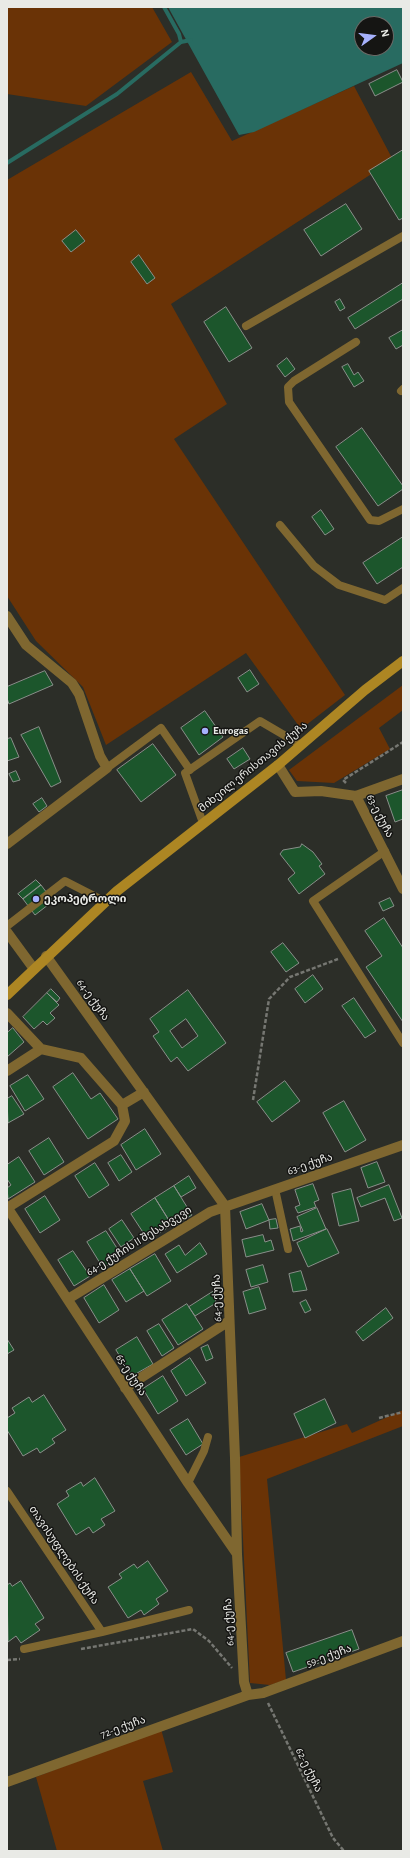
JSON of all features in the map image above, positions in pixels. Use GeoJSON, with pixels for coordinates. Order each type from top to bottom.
{"type":"FeatureCollection","features":[{"type":"Feature","properties":{"kind":"main road","name":"მიხეილ ერისთავის ქუჩა"},"geometry":{"type":"LineString","coordinates":[[7,995],[46,956],[117,891],[278,765],[365,690],[403,661]]}},
{"type":"Feature","properties":{"kind":"street"},"geometry":{"type":"LineString","coordinates":[[7,616],[26,645],[72,683],[79,694],[100,756],[107,768],[7,844]]}},
{"type":"Feature","properties":{"kind":"street","name":"63-ე ქუჩა"},"geometry":{"type":"LineString","coordinates":[[278,765],[294,792],[321,791],[356,796],[403,889]]}},
{"type":"Feature","properties":{"kind":"street"},"geometry":{"type":"LineString","coordinates":[[356,796],[403,779]]}},
{"type":"Feature","properties":{"kind":"street"},"geometry":{"type":"LineString","coordinates":[[7,932],[34,969]]}},
{"type":"Feature","properties":{"kind":"street","name":"64-ე ქუჩა"},"geometry":{"type":"LineString","coordinates":[[46,956],[225,1206],[237,1554],[244,1682],[248,1695]]}},
{"type":"Feature","properties":{"kind":"street"},"geometry":{"type":"LineString","coordinates":[[7,1013],[41,1049],[81,1058],[122,1105],[125,1121],[114,1141],[7,1208]]}},
{"type":"Feature","properties":{"kind":"street"},"geometry":{"type":"LineString","coordinates":[[7,1071],[41,1049]]}},
{"type":"Feature","properties":{"kind":"street"},"geometry":{"type":"LineString","coordinates":[[122,1105],[144,1092]]}},
{"type":"Feature","properties":{"kind":"street","name":"63-ე ქუჩა"},"geometry":{"type":"LineString","coordinates":[[225,1206],[403,1145]]}},
{"type":"Feature","properties":{"kind":"street","name":"64-ე ქუჩის II შესახვევი"},"geometry":{"type":"LineString","coordinates":[[68,1300],[210,1212],[225,1206]]}},
{"type":"Feature","properties":{"kind":"street","name":"65-ე ქუჩა"},"geometry":{"type":"LineString","coordinates":[[7,1208],[188,1483],[237,1554]]}},
{"type":"Feature","properties":{"kind":"street"},"geometry":{"type":"LineString","coordinates":[[126,1388],[229,1322]]}},
{"type":"Feature","properties":{"kind":"street","name":"59-ე ქუჩა"},"geometry":{"type":"LineString","coordinates":[[248,1695],[263,1693],[403,1641]]}},
{"type":"Feature","properties":{"kind":"street","name":"72-ე ქუჩა"},"geometry":{"type":"LineString","coordinates":[[7,1782],[248,1695]]}},
{"type":"Feature","properties":{"kind":"lane"},"geometry":{"type":"LineString","coordinates":[[246,326],[403,236]]}},
{"type":"Feature","properties":{"kind":"lane"},"geometry":{"type":"LineString","coordinates":[[356,342],[294,381],[288,387],[289,402],[370,520],[379,521],[403,509]]}},
{"type":"Feature","properties":{"kind":"lane"},"geometry":{"type":"LineString","coordinates":[[280,525],[314,566],[339,585],[385,600],[403,588]]}},
{"type":"Feature","properties":{"kind":"lane"},"geometry":{"type":"LineString","coordinates":[[203,823],[185,773],[260,721],[301,745]]}},
{"type":"Feature","properties":{"kind":"lane"},"geometry":{"type":"LineString","coordinates":[[107,768],[161,728],[190,770]]}},
{"type":"Feature","properties":{"kind":"lane"},"geometry":{"type":"LineString","coordinates":[[385,851],[313,901],[403,1043]]}},
{"type":"Feature","properties":{"kind":"lane"},"geometry":{"type":"LineString","coordinates":[[7,926],[65,881],[106,902]]}},
{"type":"Feature","properties":{"kind":"lane"},"geometry":{"type":"LineString","coordinates":[[275,1189],[288,1249]]}},
{"type":"Feature","properties":{"kind":"lane"},"geometry":{"type":"LineString","coordinates":[[188,1483],[204,1451],[208,1437]]}},
{"type":"Feature","properties":{"kind":"lane","name":"თავისუფლების ქუჩა"},"geometry":{"type":"LineString","coordinates":[[7,1491],[102,1632]]}},
{"type":"Feature","properties":{"kind":"lane"},"geometry":{"type":"LineString","coordinates":[[24,1649],[102,1632],[189,1610]]}},
{"type":"Feature","properties":{"kind":"path"},"geometry":{"type":"LineString","coordinates":[[356,796],[343,780],[403,742]]}},
{"type":"Feature","properties":{"kind":"path"},"geometry":{"type":"LineString","coordinates":[[253,1100],[269,999],[290,977],[347,955]]}},
{"type":"Feature","properties":{"kind":"path"},"geometry":{"type":"LineString","coordinates":[[379,1418],[403,1412]]}},
{"type":"Feature","properties":{"kind":"path"},"geometry":{"type":"LineString","coordinates":[[79,1649],[193,1629],[209,1642],[244,1682]]}},
{"type":"Feature","properties":{"kind":"path"},"geometry":{"type":"LineString","coordinates":[[7,1660],[27,1658]]}},
{"type":"Feature","properties":{"kind":"path","name":"62-ე ქუჩა"},"geometry":{"type":"LineString","coordinates":[[263,1693],[332,1838],[344,1851]]}},
{"type":"Feature","properties":{"kind":"shaded area"},"geometry":{"type":"Polygon","coordinates":[[[7,7],[152,7],[172,42],[86,106],[7,94],[7,7]]]}},
{"type":"Feature","properties":{"kind":"shaded area"},"geometry":{"type":"Polygon","coordinates":[[[191,72],[232,141],[354,86],[393,160],[171,304],[227,404],[174,439],[345,695],[301,729],[246,653],[106,745],[83,687],[36,641],[7,596],[7,180],[191,72]]]}},
{"type":"Feature","properties":{"kind":"shaded area"},"geometry":{"type":"Polygon","coordinates":[[[403,685],[403,710],[379,728],[390,749],[334,783],[297,781],[289,770],[403,685]]]}},
{"type":"Feature","properties":{"kind":"shaded area"},"geometry":{"type":"Polygon","coordinates":[[[403,1410],[403,1426],[267,1479],[286,1680],[270,1685],[250,1683],[239,1457],[347,1424],[352,1433],[403,1410]]]}},
{"type":"Feature","properties":{"kind":"shaded area"},"geometry":{"type":"Polygon","coordinates":[[[161,1729],[173,1772],[143,1781],[163,1851],[57,1851],[36,1777],[161,1729]]]}},
{"type":"Feature","properties":{"kind":"water"},"geometry":{"type":"Polygon","coordinates":[[[168,7],[403,7],[403,63],[254,132],[239,135],[168,7]]]}},
{"type":"Feature","properties":{"kind":"building"},"geometry":{"type":"Polygon","coordinates":[[[397,70],[403,82],[375,96],[369,84],[397,70]]]}},
{"type":"Feature","properties":{"kind":"building"},"geometry":{"type":"Polygon","coordinates":[[[403,150],[403,218],[399,220],[369,171],[403,150]]]}},
{"type":"Feature","properties":{"kind":"building"},"geometry":{"type":"Polygon","coordinates":[[[346,204],[362,229],[321,256],[304,230],[346,204]]]}},
{"type":"Feature","properties":{"kind":"building"},"geometry":{"type":"Polygon","coordinates":[[[76,230],[85,241],[71,252],[62,241],[76,230]]]}},
{"type":"Feature","properties":{"kind":"building"},"geometry":{"type":"Polygon","coordinates":[[[139,255],[155,278],[147,284],[131,262],[139,255]]]}},
{"type":"Feature","properties":{"kind":"building"},"geometry":{"type":"Polygon","coordinates":[[[403,283],[403,299],[355,329],[348,318],[403,283]]]}},
{"type":"Feature","properties":{"kind":"building"},"geometry":{"type":"Polygon","coordinates":[[[340,299],[345,308],[340,311],[335,302],[340,299]]]}},
{"type":"Feature","properties":{"kind":"building"},"geometry":{"type":"Polygon","coordinates":[[[226,307],[252,348],[229,362],[204,322],[226,307]]]}},
{"type":"Feature","properties":{"kind":"building"},"geometry":{"type":"Polygon","coordinates":[[[403,330],[403,345],[396,349],[389,338],[403,330]]]}},
{"type":"Feature","properties":{"kind":"building"},"geometry":{"type":"Polygon","coordinates":[[[287,358],[295,369],[285,377],[277,366],[287,358]]]}},
{"type":"Feature","properties":{"kind":"building"},"geometry":{"type":"Polygon","coordinates":[[[348,364],[354,375],[358,372],[364,381],[354,387],[342,367],[348,364]]]}},
{"type":"Feature","properties":{"kind":"building"},"geometry":{"type":"Polygon","coordinates":[[[362,428],[403,486],[403,489],[378,506],[336,447],[362,428]]]}},
{"type":"Feature","properties":{"kind":"building"},"geometry":{"type":"Polygon","coordinates":[[[321,510],[334,529],[325,535],[312,517],[321,510]]]}},
{"type":"Feature","properties":{"kind":"building"},"geometry":{"type":"Polygon","coordinates":[[[403,537],[403,567],[377,584],[363,563],[403,537]]]}},
{"type":"Feature","properties":{"kind":"building"},"geometry":{"type":"Polygon","coordinates":[[[250,670],[259,684],[247,692],[238,678],[250,670]]]}},
{"type":"Feature","properties":{"kind":"building"},"geometry":{"type":"Polygon","coordinates":[[[45,671],[53,685],[9,704],[7,698],[7,687],[45,671]]]}},
{"type":"Feature","properties":{"kind":"building"},"geometry":{"type":"Polygon","coordinates":[[[205,711],[223,737],[199,755],[181,728],[205,711]]]}},
{"type":"Feature","properties":{"kind":"building"},"geometry":{"type":"Polygon","coordinates":[[[39,727],[61,782],[51,787],[21,735],[39,727]]]}},
{"type":"Feature","properties":{"kind":"building"},"geometry":{"type":"Polygon","coordinates":[[[11,738],[19,757],[7,761],[7,739],[11,738]]]}},
{"type":"Feature","properties":{"kind":"building"},"geometry":{"type":"Polygon","coordinates":[[[153,744],[176,775],[141,802],[117,770],[153,744]]]}},
{"type":"Feature","properties":{"kind":"building"},"geometry":{"type":"Polygon","coordinates":[[[243,748],[250,759],[234,769],[227,759],[243,748]]]}},
{"type":"Feature","properties":{"kind":"building"},"geometry":{"type":"Polygon","coordinates":[[[16,771],[20,780],[13,782],[9,774],[16,771]]]}},
{"type":"Feature","properties":{"kind":"building"},"geometry":{"type":"Polygon","coordinates":[[[403,790],[403,819],[395,822],[386,796],[403,790]]]}},
{"type":"Feature","properties":{"kind":"building"},"geometry":{"type":"Polygon","coordinates":[[[42,798],[47,806],[39,812],[33,804],[42,798]]]}},
{"type":"Feature","properties":{"kind":"building"},"geometry":{"type":"Polygon","coordinates":[[[302,844],[313,852],[322,864],[319,866],[325,874],[299,894],[288,879],[295,873],[280,854],[283,850],[300,847],[302,844]]]}},
{"type":"Feature","properties":{"kind":"building"},"geometry":{"type":"Polygon","coordinates":[[[36,880],[41,885],[23,899],[18,894],[36,880]]]}},
{"type":"Feature","properties":{"kind":"building"},"geometry":{"type":"Polygon","coordinates":[[[41,885],[53,901],[35,915],[23,899],[41,885]]]}},
{"type":"Feature","properties":{"kind":"building"},"geometry":{"type":"Polygon","coordinates":[[[390,898],[394,906],[383,911],[379,903],[390,898]]]}},
{"type":"Feature","properties":{"kind":"building"},"geometry":{"type":"Polygon","coordinates":[[[384,918],[403,948],[403,1022],[366,967],[382,956],[365,931],[384,918]]]}},
{"type":"Feature","properties":{"kind":"building"},"geometry":{"type":"Polygon","coordinates":[[[283,943],[299,963],[286,972],[271,952],[283,943]]]}},
{"type":"Feature","properties":{"kind":"building"},"geometry":{"type":"Polygon","coordinates":[[[313,975],[323,989],[305,1003],[295,989],[313,975]]]}},
{"type":"Feature","properties":{"kind":"building"},"geometry":{"type":"Polygon","coordinates":[[[51,989],[60,998],[57,1002],[47,993],[51,989]]]}},
{"type":"Feature","properties":{"kind":"building"},"geometry":{"type":"Polygon","coordinates":[[[188,990],[226,1043],[188,1071],[177,1057],[171,1062],[153,1036],[159,1032],[150,1019],[188,990]],[[186,1019],[170,1031],[182,1048],[198,1036],[186,1019]]]}},
{"type":"Feature","properties":{"kind":"building"},"geometry":{"type":"Polygon","coordinates":[[[47,993],[59,1005],[50,1013],[55,1018],[47,1025],[43,1021],[34,1029],[23,1017],[47,993]]]}},
{"type":"Feature","properties":{"kind":"building"},"geometry":{"type":"Polygon","coordinates":[[[354,998],[376,1031],[365,1038],[342,1006],[354,998]]]}},
{"type":"Feature","properties":{"kind":"building"},"geometry":{"type":"Polygon","coordinates":[[[13,1028],[24,1042],[7,1057],[7,1033],[13,1028]]]}},
{"type":"Feature","properties":{"kind":"building"},"geometry":{"type":"Polygon","coordinates":[[[73,1073],[91,1099],[100,1093],[118,1119],[88,1139],[53,1087],[73,1073]]]}},
{"type":"Feature","properties":{"kind":"building"},"geometry":{"type":"Polygon","coordinates":[[[28,1075],[44,1099],[25,1111],[10,1086],[28,1075]]]}},
{"type":"Feature","properties":{"kind":"building"},"geometry":{"type":"Polygon","coordinates":[[[285,1081],[300,1101],[272,1122],[257,1102],[285,1081]]]}},
{"type":"Feature","properties":{"kind":"building"},"geometry":{"type":"Polygon","coordinates":[[[12,1096],[24,1114],[8,1123],[7,1099],[12,1096]]]}},
{"type":"Feature","properties":{"kind":"building"},"geometry":{"type":"Polygon","coordinates":[[[344,1101],[366,1140],[345,1152],[323,1113],[344,1101]]]}},
{"type":"Feature","properties":{"kind":"building"},"geometry":{"type":"Polygon","coordinates":[[[145,1129],[161,1154],[136,1170],[121,1145],[145,1129]]]}},
{"type":"Feature","properties":{"kind":"building"},"geometry":{"type":"Polygon","coordinates":[[[49,1138],[64,1162],[44,1175],[29,1151],[49,1138]]]}},
{"type":"Feature","properties":{"kind":"building"},"geometry":{"type":"Polygon","coordinates":[[[121,1155],[132,1172],[119,1181],[108,1163],[121,1155]]]}},
{"type":"Feature","properties":{"kind":"building"},"geometry":{"type":"Polygon","coordinates":[[[19,1157],[35,1182],[8,1199],[7,1188],[11,1185],[7,1179],[7,1165],[19,1157]]]}},
{"type":"Feature","properties":{"kind":"building"},"geometry":{"type":"Polygon","coordinates":[[[377,1162],[385,1182],[368,1188],[361,1168],[377,1162]]]}},
{"type":"Feature","properties":{"kind":"building"},"geometry":{"type":"Polygon","coordinates":[[[95,1163],[109,1185],[89,1198],[75,1176],[95,1163]]]}},
{"type":"Feature","properties":{"kind":"building"},"geometry":{"type":"Polygon","coordinates":[[[189,1176],[196,1188],[181,1197],[174,1186],[189,1176]]]}},
{"type":"Feature","properties":{"kind":"building"},"geometry":{"type":"Polygon","coordinates":[[[313,1184],[319,1200],[314,1202],[316,1207],[298,1213],[295,1207],[300,1205],[295,1190],[313,1184]]]}},
{"type":"Feature","properties":{"kind":"building"},"geometry":{"type":"Polygon","coordinates":[[[389,1185],[402,1218],[394,1221],[385,1198],[361,1207],[357,1198],[389,1185]]]}},
{"type":"Feature","properties":{"kind":"building"},"geometry":{"type":"Polygon","coordinates":[[[174,1186],[192,1215],[173,1227],[155,1198],[174,1186]]]}},
{"type":"Feature","properties":{"kind":"building"},"geometry":{"type":"Polygon","coordinates":[[[351,1189],[359,1221],[339,1226],[332,1194],[351,1189]]]}},
{"type":"Feature","properties":{"kind":"building"},"geometry":{"type":"Polygon","coordinates":[[[45,1196],[60,1220],[40,1233],[25,1209],[45,1196]]]}},
{"type":"Feature","properties":{"kind":"building"},"geometry":{"type":"Polygon","coordinates":[[[155,1198],[172,1225],[148,1240],[131,1214],[155,1198]]]}},
{"type":"Feature","properties":{"kind":"building"},"geometry":{"type":"Polygon","coordinates":[[[262,1204],[269,1220],[246,1229],[240,1212],[262,1204]]]}},
{"type":"Feature","properties":{"kind":"building"},"geometry":{"type":"Polygon","coordinates":[[[317,1208],[326,1229],[293,1241],[290,1229],[300,1226],[301,1232],[303,1231],[297,1217],[317,1208]]]}},
{"type":"Feature","properties":{"kind":"building"},"geometry":{"type":"Polygon","coordinates":[[[276,1219],[278,1228],[270,1229],[269,1220],[276,1219]]]}},
{"type":"Feature","properties":{"kind":"building"},"geometry":{"type":"Polygon","coordinates":[[[122,1220],[134,1238],[121,1247],[109,1229],[122,1220]]]}},
{"type":"Feature","properties":{"kind":"building"},"geometry":{"type":"Polygon","coordinates":[[[327,1229],[339,1253],[308,1267],[297,1243],[327,1229]]]}},
{"type":"Feature","properties":{"kind":"building"},"geometry":{"type":"Polygon","coordinates":[[[106,1231],[122,1256],[103,1268],[87,1242],[106,1231]]]}},
{"type":"Feature","properties":{"kind":"building"},"geometry":{"type":"Polygon","coordinates":[[[263,1235],[265,1242],[271,1240],[274,1250],[246,1257],[242,1240],[263,1235]]]}},
{"type":"Feature","properties":{"kind":"building"},"geometry":{"type":"Polygon","coordinates":[[[200,1243],[207,1254],[177,1273],[165,1254],[179,1245],[185,1255],[200,1243]]]}},
{"type":"Feature","properties":{"kind":"building"},"geometry":{"type":"Polygon","coordinates":[[[73,1251],[90,1276],[74,1286],[58,1260],[73,1251]]]}},
{"type":"Feature","properties":{"kind":"building"},"geometry":{"type":"Polygon","coordinates":[[[155,1254],[171,1281],[147,1296],[130,1269],[155,1254]]]}},
{"type":"Feature","properties":{"kind":"building"},"geometry":{"type":"Polygon","coordinates":[[[263,1265],[268,1282],[251,1287],[246,1270],[263,1265]]]}},
{"type":"Feature","properties":{"kind":"building"},"geometry":{"type":"Polygon","coordinates":[[[130,1269],[144,1291],[126,1302],[112,1280],[130,1269]]]}},
{"type":"Feature","properties":{"kind":"building"},"geometry":{"type":"Polygon","coordinates":[[[301,1271],[307,1290],[293,1292],[289,1274],[301,1271]]]}},
{"type":"Feature","properties":{"kind":"building"},"geometry":{"type":"Polygon","coordinates":[[[104,1285],[119,1310],[99,1323],[84,1298],[104,1285]]]}},
{"type":"Feature","properties":{"kind":"building"},"geometry":{"type":"Polygon","coordinates":[[[259,1287],[266,1309],[249,1314],[243,1292],[259,1287]]]}},
{"type":"Feature","properties":{"kind":"building"},"geometry":{"type":"Polygon","coordinates":[[[214,1291],[216,1303],[195,1316],[189,1307],[214,1291]]]}},
{"type":"Feature","properties":{"kind":"building"},"geometry":{"type":"Polygon","coordinates":[[[306,1300],[311,1310],[305,1313],[300,1303],[306,1300]]]}},
{"type":"Feature","properties":{"kind":"building"},"geometry":{"type":"Polygon","coordinates":[[[187,1304],[203,1329],[178,1345],[162,1320],[187,1304]]]}},
{"type":"Feature","properties":{"kind":"building"},"geometry":{"type":"Polygon","coordinates":[[[386,1308],[393,1318],[363,1341],[356,1332],[386,1308]]]}},
{"type":"Feature","properties":{"kind":"building"},"geometry":{"type":"Polygon","coordinates":[[[159,1324],[174,1348],[162,1356],[147,1331],[159,1324]]]}},
{"type":"Feature","properties":{"kind":"building"},"geometry":{"type":"Polygon","coordinates":[[[137,1337],[153,1364],[132,1376],[116,1350],[137,1337]]]}},
{"type":"Feature","properties":{"kind":"building"},"geometry":{"type":"Polygon","coordinates":[[[7,1339],[14,1350],[7,1354],[7,1339]]]}},
{"type":"Feature","properties":{"kind":"building"},"geometry":{"type":"Polygon","coordinates":[[[208,1345],[213,1358],[206,1361],[201,1348],[208,1345]]]}},
{"type":"Feature","properties":{"kind":"building"},"geometry":{"type":"Polygon","coordinates":[[[190,1358],[206,1383],[186,1396],[171,1371],[190,1358]]]}},
{"type":"Feature","properties":{"kind":"building"},"geometry":{"type":"Polygon","coordinates":[[[163,1376],[178,1401],[158,1414],[143,1389],[163,1376]]]}},
{"type":"Feature","properties":{"kind":"building"},"geometry":{"type":"Polygon","coordinates":[[[44,1395],[66,1430],[52,1439],[55,1443],[40,1453],[37,1448],[23,1456],[7,1430],[7,1418],[15,1413],[12,1408],[29,1397],[32,1402],[44,1395]]]}},
{"type":"Feature","properties":{"kind":"building"},"geometry":{"type":"Polygon","coordinates":[[[325,1399],[336,1423],[305,1438],[294,1414],[325,1399]]]}},
{"type":"Feature","properties":{"kind":"building"},"geometry":{"type":"Polygon","coordinates":[[[188,1419],[203,1444],[186,1455],[170,1430],[188,1419]]]}},
{"type":"Feature","properties":{"kind":"building"},"geometry":{"type":"Polygon","coordinates":[[[95,1478],[115,1511],[101,1519],[105,1525],[93,1533],[89,1527],[76,1535],[57,1504],[69,1496],[66,1491],[81,1482],[83,1486],[95,1478]]]}},
{"type":"Feature","properties":{"kind":"building"},"geometry":{"type":"Polygon","coordinates":[[[148,1561],[168,1591],[156,1599],[159,1604],[144,1615],[141,1610],[128,1618],[108,1587],[122,1578],[119,1574],[134,1564],[137,1568],[148,1561]]]}},
{"type":"Feature","properties":{"kind":"building"},"geometry":{"type":"Polygon","coordinates":[[[21,1581],[44,1618],[35,1624],[40,1630],[21,1643],[16,1636],[8,1642],[7,1585],[10,1583],[12,1586],[21,1581]]]}},
{"type":"Feature","properties":{"kind":"building"},"geometry":{"type":"Polygon","coordinates":[[[352,1630],[359,1649],[293,1672],[286,1653],[352,1630]]]}},
{"type":"Feature","properties":{"kind":"waterway"},"geometry":{"type":"LineString","coordinates":[[164,7],[179,34],[181,42]]}},
{"type":"Feature","properties":{"kind":"waterway"},"geometry":{"type":"LineString","coordinates":[[7,163],[117,94],[181,42],[191,40]]}},
{"type":"Feature","properties":{"kind":"place","name":"Eurogas"},"geometry":{"type":"Point","coordinates":[205,731]}},
{"type":"Feature","properties":{"kind":"place","name":"ეკოპეტროლი"},"geometry":{"type":"Point","coordinates":[36,899]}}]}
